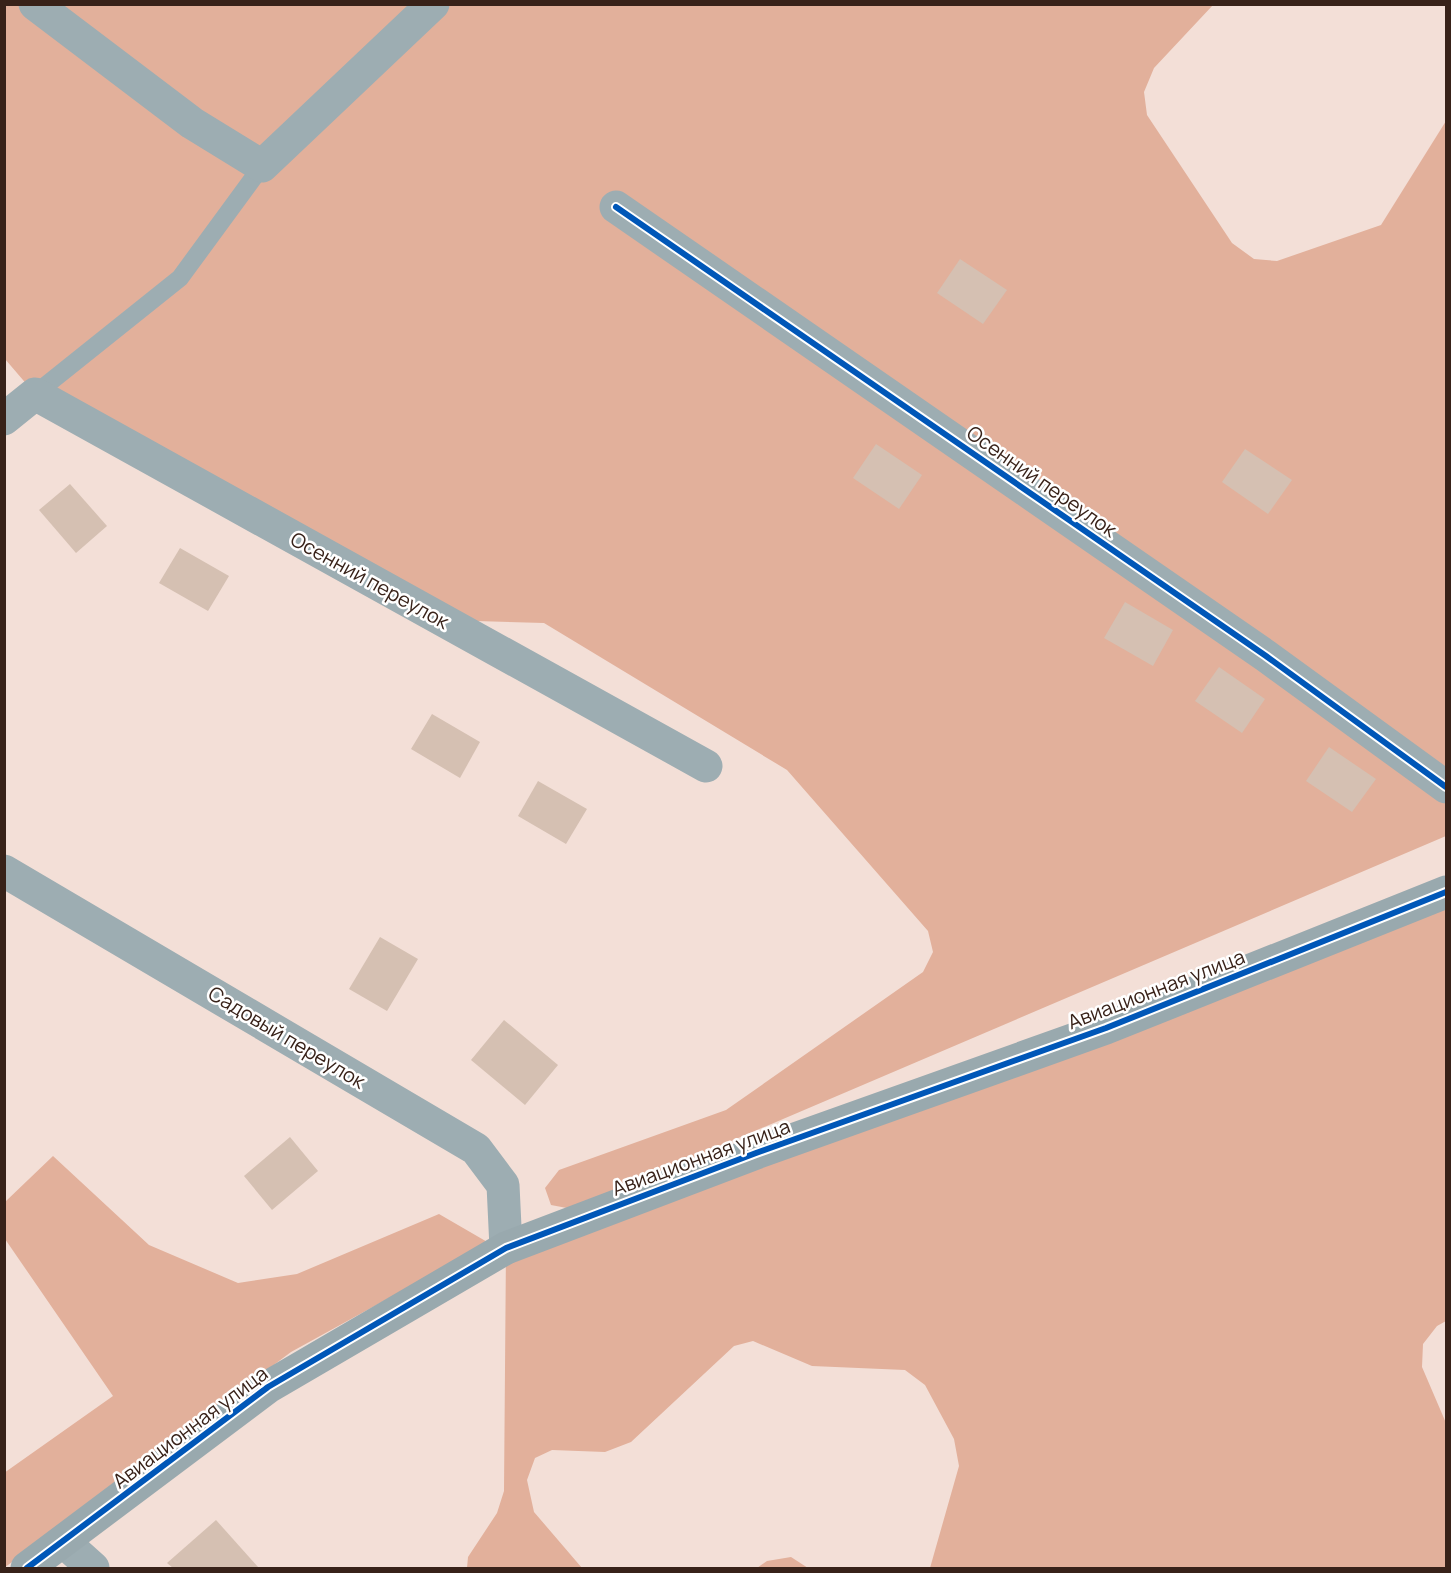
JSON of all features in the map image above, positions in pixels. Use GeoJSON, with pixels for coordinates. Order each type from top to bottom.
{"type":"FeatureCollection","features":[{"type":"Feature","properties":{"kind":"street"},"geometry":{"type":"LineString","coordinates":[[35,4],[192,123],[262,166],[433,4]]}},
{"type":"Feature","properties":{"kind":"street","name":"Осенний переулок"},"geometry":{"type":"LineString","coordinates":[[616,207],[1266,656],[1446,787]]}},
{"type":"Feature","properties":{"kind":"street"},"geometry":{"type":"LineString","coordinates":[[4,419],[35,394]]}},
{"type":"Feature","properties":{"kind":"street","name":"Осенний переулок"},"geometry":{"type":"LineString","coordinates":[[35,394],[706,766]]}},
{"type":"Feature","properties":{"kind":"street","name":"Садовый переулок"},"geometry":{"type":"LineString","coordinates":[[4,871],[476,1149],[503,1185],[506,1248]]}},
{"type":"Feature","properties":{"kind":"street","name":"Авиационная улица"},"geometry":{"type":"LineString","coordinates":[[27,1569],[268,1387],[506,1248],[756,1153],[1106,1028],[1446,892]]}},
{"type":"Feature","properties":{"kind":"street"},"geometry":{"type":"LineString","coordinates":[[64,1542],[93,1569]]}},
{"type":"Feature","properties":{"kind":"lane"},"geometry":{"type":"LineString","coordinates":[[35,394],[180,278],[262,166]]}},
{"type":"Feature","properties":{"kind":"shaded area"},"geometry":{"type":"Polygon","coordinates":[[[4,5],[1213,5],[1154,68],[1144,92],[1147,115],[1232,243],[1254,259],[1277,261],[1381,225],[1446,121],[1446,836],[572,1209],[551,1205],[545,1188],[559,1170],[726,1110],[923,972],[933,952],[928,931],[787,770],[544,623],[441,620],[35,394],[5,359],[4,5]]]}},
{"type":"Feature","properties":{"kind":"shaded area"},"geometry":{"type":"Polygon","coordinates":[[[1446,885],[1446,1321],[1437,1326],[1423,1344],[1422,1367],[1446,1423],[1446,1568],[930,1568],[959,1466],[954,1439],[925,1385],[905,1370],[812,1366],[753,1341],[734,1346],[631,1442],[605,1452],[552,1450],[535,1458],[527,1480],[534,1512],[582,1568],[467,1568],[468,1557],[497,1513],[504,1491],[506,1248],[1446,885]]]}},
{"type":"Feature","properties":{"kind":"shaded area"},"geometry":{"type":"Polygon","coordinates":[[[53,1156],[149,1245],[238,1283],[297,1274],[439,1214],[489,1243],[291,1352],[4,1568],[4,1473],[113,1396],[5,1239],[5,1202],[53,1156]]]}},
{"type":"Feature","properties":{"kind":"shaded area"},"geometry":{"type":"Polygon","coordinates":[[[791,1557],[808,1568],[757,1568],[767,1561],[791,1557]]]}},
{"type":"Feature","properties":{"kind":"building"},"geometry":{"type":"Polygon","coordinates":[[[960,259],[1007,290],[983,324],[937,293],[960,259]]]}},
{"type":"Feature","properties":{"kind":"building"},"geometry":{"type":"Polygon","coordinates":[[[876,444],[922,475],[899,509],[853,478],[876,444]]]}},
{"type":"Feature","properties":{"kind":"building"},"geometry":{"type":"Polygon","coordinates":[[[1245,449],[1292,480],[1268,514],[1222,482],[1245,449]]]}},
{"type":"Feature","properties":{"kind":"building"},"geometry":{"type":"Polygon","coordinates":[[[70,484],[107,526],[76,553],[39,510],[70,484]]]}},
{"type":"Feature","properties":{"kind":"building"},"geometry":{"type":"Polygon","coordinates":[[[180,548],[229,576],[208,611],[159,583],[180,548]]]}},
{"type":"Feature","properties":{"kind":"building"},"geometry":{"type":"Polygon","coordinates":[[[1125,602],[1173,630],[1153,666],[1104,638],[1125,602]]]}},
{"type":"Feature","properties":{"kind":"building"},"geometry":{"type":"Polygon","coordinates":[[[1219,667],[1265,699],[1242,733],[1195,701],[1219,667]]]}},
{"type":"Feature","properties":{"kind":"building"},"geometry":{"type":"Polygon","coordinates":[[[432,714],[480,742],[460,778],[411,749],[432,714]]]}},
{"type":"Feature","properties":{"kind":"building"},"geometry":{"type":"Polygon","coordinates":[[[1329,747],[1376,779],[1352,812],[1306,781],[1329,747]]]}},
{"type":"Feature","properties":{"kind":"building"},"geometry":{"type":"Polygon","coordinates":[[[538,781],[587,809],[566,844],[518,816],[538,781]]]}},
{"type":"Feature","properties":{"kind":"building"},"geometry":{"type":"Polygon","coordinates":[[[380,937],[418,959],[387,1011],[349,989],[380,937]]]}},
{"type":"Feature","properties":{"kind":"building"},"geometry":{"type":"Polygon","coordinates":[[[504,1020],[558,1065],[525,1105],[471,1060],[504,1020]]]}},
{"type":"Feature","properties":{"kind":"building"},"geometry":{"type":"Polygon","coordinates":[[[290,1137],[318,1171],[272,1210],[244,1176],[290,1137]]]}},
{"type":"Feature","properties":{"kind":"building"},"geometry":{"type":"Polygon","coordinates":[[[216,1520],[259,1568],[173,1568],[167,1563],[216,1520]]]}},
{"type":"Feature","properties":{"kind":"cycle path"},"geometry":{"type":"LineString","coordinates":[[616,207],[1266,656],[1446,787]]}},
{"type":"Feature","properties":{"kind":"cycle path"},"geometry":{"type":"LineString","coordinates":[[27,1568],[268,1387],[506,1248],[756,1153],[1106,1028],[1446,892]]}}]}
